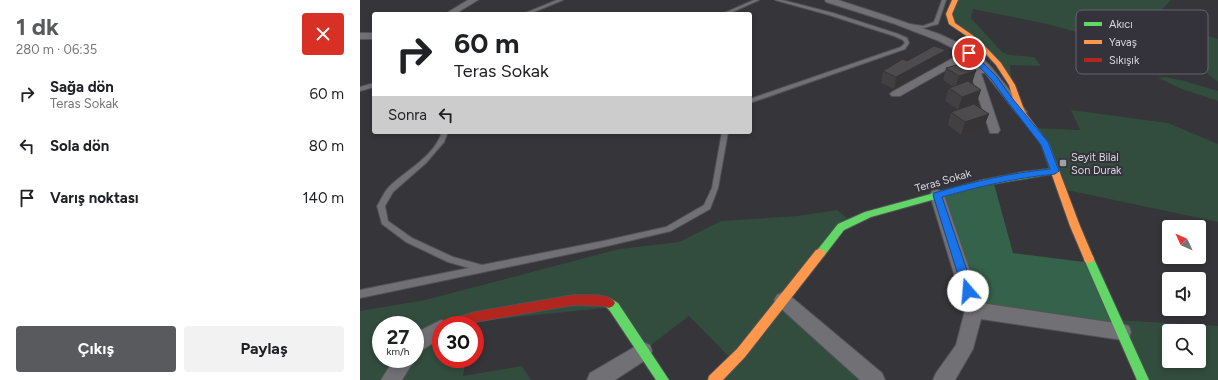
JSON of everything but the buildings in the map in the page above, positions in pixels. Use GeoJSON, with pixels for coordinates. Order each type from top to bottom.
{"type":"FeatureCollection","features":[{"type":"Feature","properties":{"kind":"street"},"geometry":{"type":"LineString","coordinates":[[453,12],[474,0]]}},
{"type":"Feature","properties":{"kind":"street"},"geometry":{"type":"LineString","coordinates":[[828,0],[855,7],[951,43],[969,53],[986,68],[1045,144],[1075,226],[1143,380]]}},
{"type":"Feature","properties":{"kind":"street"},"geometry":{"type":"LineString","coordinates":[[955,0],[949,14],[952,24],[976,40],[999,64],[1012,85],[1021,112]]}},
{"type":"Feature","properties":{"kind":"street"},"geometry":{"type":"LineString","coordinates":[[360,36],[372,36]]}},
{"type":"Feature","properties":{"kind":"street"},"geometry":{"type":"LineString","coordinates":[[896,94],[969,53]]}},
{"type":"Feature","properties":{"kind":"street"},"geometry":{"type":"LineString","coordinates":[[986,68],[975,72],[994,130]]}},
{"type":"Feature","properties":{"kind":"street","name":"Teras Sokak"},"geometry":{"type":"LineString","coordinates":[[783,300],[841,227],[868,214],[982,183],[1023,174],[1055,171]]}},
{"type":"Feature","properties":{"kind":"street"},"geometry":{"type":"LineString","coordinates":[[937,195],[974,310],[964,349],[945,379]]}},
{"type":"Feature","properties":{"kind":"street"},"geometry":{"type":"LineString","coordinates":[[481,316],[574,300],[606,301],[614,307],[663,380]]}},
{"type":"Feature","properties":{"kind":"street"},"geometry":{"type":"LineString","coordinates":[[714,380],[740,353],[783,300],[875,380]]}},
{"type":"Feature","properties":{"kind":"street"},"geometry":{"type":"LineString","coordinates":[[974,310],[1122,332]]}},
{"type":"Feature","properties":{"kind":"street"},"geometry":{"type":"LineString","coordinates":[[597,380],[643,351]]}},
{"type":"Feature","properties":{"kind":"street"},"geometry":{"type":"LineString","coordinates":[[391,380],[399,368]]}},
{"type":"Feature","properties":{"kind":"lane"},"geometry":{"type":"LineString","coordinates":[[530,12],[561,0]]}},
{"type":"Feature","properties":{"kind":"lane"},"geometry":{"type":"LineString","coordinates":[[729,12],[757,0]]}},
{"type":"Feature","properties":{"kind":"lane"},"geometry":{"type":"LineString","coordinates":[[752,100],[904,48],[906,43],[905,39],[896,35],[831,14],[777,0]]}},
{"type":"Feature","properties":{"kind":"lane"},"geometry":{"type":"LineString","coordinates":[[906,25],[923,27],[936,22],[944,0]]}},
{"type":"Feature","properties":{"kind":"lane"},"geometry":{"type":"LineString","coordinates":[[360,89],[372,86]]}},
{"type":"Feature","properties":{"kind":"lane"},"geometry":{"type":"LineString","coordinates":[[444,134],[442,141],[424,161],[390,190],[381,206],[385,222],[408,240],[452,260],[484,269]]}},
{"type":"Feature","properties":{"kind":"lane"},"geometry":{"type":"LineString","coordinates":[[360,294],[604,244],[668,229],[707,207],[715,188],[725,134]]}},
{"type":"Feature","properties":{"kind":"green space"},"geometry":{"type":"Polygon","coordinates":[[[955,0],[1171,0],[1162,10],[1076,10],[1076,32],[1047,24],[973,9],[971,18],[1002,52],[1010,55],[1034,57],[1041,66],[1010,65],[1012,85],[999,64],[952,24],[955,0]]]}},
{"type":"Feature","properties":{"kind":"green space"},"geometry":{"type":"Polygon","coordinates":[[[1208,36],[1218,39],[1218,82],[1208,74],[1208,36]]]}},
{"type":"Feature","properties":{"kind":"green space"},"geometry":{"type":"Polygon","coordinates":[[[1166,77],[1218,91],[1218,101],[1182,89],[1158,78],[1166,77]]]}},
{"type":"Feature","properties":{"kind":"green space"},"geometry":{"type":"Polygon","coordinates":[[[1071,110],[1168,123],[1218,144],[1218,222],[1062,189],[1033,128],[1080,130],[1071,110]]]}},
{"type":"Feature","properties":{"kind":"green space"},"geometry":{"type":"Polygon","coordinates":[[[993,180],[1013,253],[1092,263],[1122,332],[974,310],[937,195],[993,180]]]}},
{"type":"Feature","properties":{"kind":"green space"},"geometry":{"type":"Polygon","coordinates":[[[837,210],[852,222],[783,300],[875,380],[714,380],[733,361],[689,316],[643,351],[614,307],[484,321],[484,316],[432,316],[432,368],[464,368],[463,376],[522,366],[531,380],[360,380],[360,311],[425,300],[619,249],[679,242],[721,221],[797,216],[837,210]]]}},
{"type":"Feature","properties":{"kind":"green space"},"geometry":{"type":"Polygon","coordinates":[[[1117,320],[1184,324],[1162,324],[1162,368],[1206,368],[1206,325],[1218,326],[1218,380],[1143,380],[1117,320]]]}},
{"type":"Feature","properties":{"kind":"traffic: fast"},"geometry":{"type":"LineString","coordinates":[[820,253],[841,227],[868,214],[982,183],[1023,175],[1055,171]]}},
{"type":"Feature","properties":{"kind":"traffic: fast"},"geometry":{"type":"LineString","coordinates":[[1089,259],[1143,380]]}},
{"type":"Feature","properties":{"kind":"traffic: fast"},"geometry":{"type":"LineString","coordinates":[[609,303],[614,307],[663,380]]}},
{"type":"Feature","properties":{"kind":"traffic: slow"},"geometry":{"type":"LineString","coordinates":[[955,0],[949,14],[952,24],[976,40],[999,64],[1012,85],[1021,112],[1045,144],[1075,226],[1089,259]]}},
{"type":"Feature","properties":{"kind":"traffic: slow"},"geometry":{"type":"LineString","coordinates":[[714,380],[741,353],[820,253]]}},
{"type":"Feature","properties":{"kind":"traffic: jam"},"geometry":{"type":"LineString","coordinates":[[481,316],[574,300],[606,301],[609,303]]}},
{"type":"Feature","properties":{"kind":"place","name":"Seyit Bilal Son Durak"},"geometry":{"type":"Point","coordinates":[1063,163]}},
{"type":"Feature","properties":{"kind":"route"},"geometry":{"type":"LineString","coordinates":[[968,291],[937,195],[1023,174],[1055,171],[1045,144],[1010,100],[995,78],[977,59],[969,53]]}}]}
